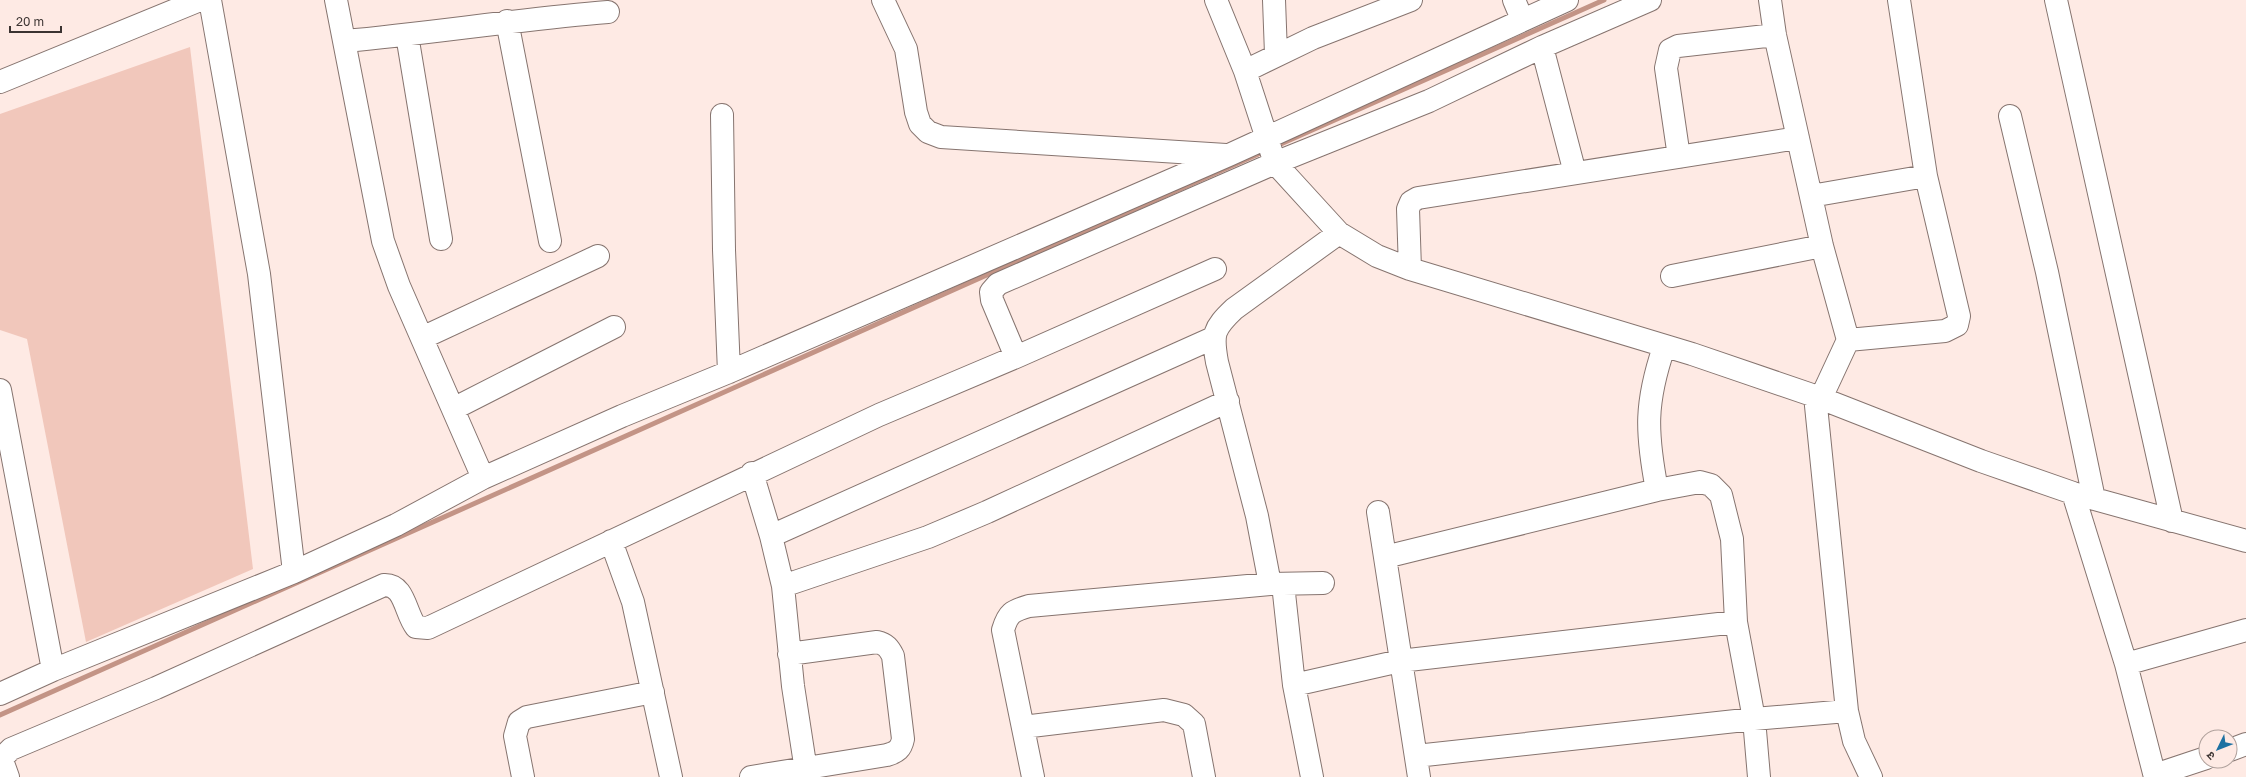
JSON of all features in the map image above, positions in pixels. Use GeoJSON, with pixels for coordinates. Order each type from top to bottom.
{"type":"FeatureCollection","features":[{"type":"Feature","properties":{"kind":"street"},"geometry":{"type":"LineString","coordinates":[[0,82],[200,0]]}},
{"type":"Feature","properties":{"kind":"street"},"geometry":{"type":"LineString","coordinates":[[210,0],[259,274],[294,572]]}},
{"type":"Feature","properties":{"kind":"street"},"geometry":{"type":"LineString","coordinates":[[336,0],[383,241],[399,286],[483,478]]}},
{"type":"Feature","properties":{"kind":"street"},"geometry":{"type":"LineString","coordinates":[[883,0],[906,49],[916,112],[920,124],[928,132],[941,137],[1229,155],[1270,150],[1429,101],[1542,47],[1650,0]]}},
{"type":"Feature","properties":{"kind":"street"},"geometry":{"type":"LineString","coordinates":[[1216,0],[1245,72],[1270,150],[1339,233],[1377,256],[1410,269],[1818,396],[1982,461],[2073,493],[2246,541]]}},
{"type":"Feature","properties":{"kind":"street"},"geometry":{"type":"LineString","coordinates":[[1274,0],[1276,54]]}},
{"type":"Feature","properties":{"kind":"street"},"geometry":{"type":"LineString","coordinates":[[1245,72],[1276,54],[1411,0]]}},
{"type":"Feature","properties":{"kind":"street"},"geometry":{"type":"LineString","coordinates":[[1016,357],[992,300],[991,292],[998,284],[1270,150],[1518,10],[1567,0]]}},
{"type":"Feature","properties":{"kind":"street"},"geometry":{"type":"LineString","coordinates":[[1770,0],[1775,35],[1822,246],[1848,340],[1818,396],[1847,711],[1854,741],[1871,777]]}},
{"type":"Feature","properties":{"kind":"street"},"geometry":{"type":"LineString","coordinates":[[1848,340],[1945,331],[1957,325],[1959,316],[1926,176],[1899,0]]}},
{"type":"Feature","properties":{"kind":"street"},"geometry":{"type":"LineString","coordinates":[[2056,0],[2172,520]]}},
{"type":"Feature","properties":{"kind":"street"},"geometry":{"type":"LineString","coordinates":[[345,41],[407,35],[507,21],[608,12]]}},
{"type":"Feature","properties":{"kind":"street"},"geometry":{"type":"LineString","coordinates":[[507,21],[550,241]]}},
{"type":"Feature","properties":{"kind":"street"},"geometry":{"type":"LineString","coordinates":[[407,35],[441,239]]}},
{"type":"Feature","properties":{"kind":"street"},"geometry":{"type":"LineString","coordinates":[[1679,157],[1666,68],[1670,50],[1678,46],[1775,35]]}},
{"type":"Feature","properties":{"kind":"street"},"geometry":{"type":"LineString","coordinates":[[1542,47],[1575,173]]}},
{"type":"Feature","properties":{"kind":"street"},"geometry":{"type":"LineString","coordinates":[[722,115],[724,250],[729,372]]}},
{"type":"Feature","properties":{"kind":"street"},"geometry":{"type":"LineString","coordinates":[[2010,116],[2047,272],[2094,499]]}},
{"type":"Feature","properties":{"kind":"street"},"geometry":{"type":"LineString","coordinates":[[1410,269],[1408,209],[1411,202],[1418,198],[1798,138]]}},
{"type":"Feature","properties":{"kind":"street"},"geometry":{"type":"LineString","coordinates":[[0,694],[53,670],[294,572],[396,525],[483,478],[622,416],[729,372],[1229,155]]}},
{"type":"Feature","properties":{"kind":"street"},"geometry":{"type":"LineString","coordinates":[[1811,196],[1926,176]]}},
{"type":"Feature","properties":{"kind":"street"},"geometry":{"type":"LineString","coordinates":[[1312,777],[1276,584],[1217,362],[1213,338],[1219,323],[1234,310],[1339,233]]}},
{"type":"Feature","properties":{"kind":"street"},"geometry":{"type":"LineString","coordinates":[[1672,276],[1822,246]]}},
{"type":"Feature","properties":{"kind":"street"},"geometry":{"type":"LineString","coordinates":[[422,338],[598,256]]}},
{"type":"Feature","properties":{"kind":"street"},"geometry":{"type":"LineString","coordinates":[[8,777],[3,763],[4,756],[11,749],[156,688],[384,585],[392,584],[397,588],[411,621],[416,627],[428,628],[752,473],[879,415],[1016,357],[1215,269]]}},
{"type":"Feature","properties":{"kind":"street"},"geometry":{"type":"LineString","coordinates":[[453,409],[614,327]]}},
{"type":"Feature","properties":{"kind":"street"},"geometry":{"type":"LineString","coordinates":[[771,536],[1213,338]]}},
{"type":"Feature","properties":{"kind":"street"},"geometry":{"type":"LineString","coordinates":[[1657,490],[1649,438],[1648,410],[1655,375],[1664,347]]}},
{"type":"Feature","properties":{"kind":"street"},"geometry":{"type":"LineString","coordinates":[[0,390],[53,670]]}},
{"type":"Feature","properties":{"kind":"street"},"geometry":{"type":"LineString","coordinates":[[783,586],[943,531],[1108,458],[1228,401]]}},
{"type":"Feature","properties":{"kind":"street"},"geometry":{"type":"LineString","coordinates":[[752,473],[771,536],[783,586],[789,654],[806,772]]}},
{"type":"Feature","properties":{"kind":"street"},"geometry":{"type":"LineString","coordinates":[[1385,557],[1657,490],[1700,482],[1711,484],[1721,495],[1732,539],[1736,622],[1754,719],[1759,777]]}},
{"type":"Feature","properties":{"kind":"street"},"geometry":{"type":"LineString","coordinates":[[2073,493],[2126,664],[2155,776],[2198,761]]}},
{"type":"Feature","properties":{"kind":"street"},"geometry":{"type":"LineString","coordinates":[[1378,512],[1417,767],[1754,719],[1847,711]]}},
{"type":"Feature","properties":{"kind":"street"},"geometry":{"type":"LineString","coordinates":[[612,541],[633,602],[671,777]]}},
{"type":"Feature","properties":{"kind":"street"},"geometry":{"type":"LineString","coordinates":[[1033,777],[1003,630],[1006,620],[1013,611],[1029,606],[1276,584],[1323,583]]}},
{"type":"Feature","properties":{"kind":"street"},"geometry":{"type":"LineString","coordinates":[[1294,685],[1400,661],[1736,622]]}},
{"type":"Feature","properties":{"kind":"street"},"geometry":{"type":"LineString","coordinates":[[2126,664],[2246,630]]}},
{"type":"Feature","properties":{"kind":"street"},"geometry":{"type":"LineString","coordinates":[[751,777],[806,772],[896,753],[901,746],[903,739],[893,656],[886,646],[877,642],[789,654]]}},
{"type":"Feature","properties":{"kind":"street"},"geometry":{"type":"LineString","coordinates":[[523,777],[515,736],[519,722],[527,717],[653,692]]}},
{"type":"Feature","properties":{"kind":"street"},"geometry":{"type":"LineString","coordinates":[[1023,727],[1164,710],[1184,715],[1194,724],[1204,777]]}},
{"type":"Feature","properties":{"kind":"shaded area"},"geometry":{"type":"Polygon","coordinates":[[[190,47],[253,569],[86,642],[27,339],[0,330],[0,114],[190,47]]]}},
{"type":"Feature","properties":{"kind":"waterway"},"geometry":{"type":"LineString","coordinates":[[1274,147],[1604,0]]}},
{"type":"Feature","properties":{"kind":"waterway"},"geometry":{"type":"LineString","coordinates":[[0,715],[1265,151]]}}]}
